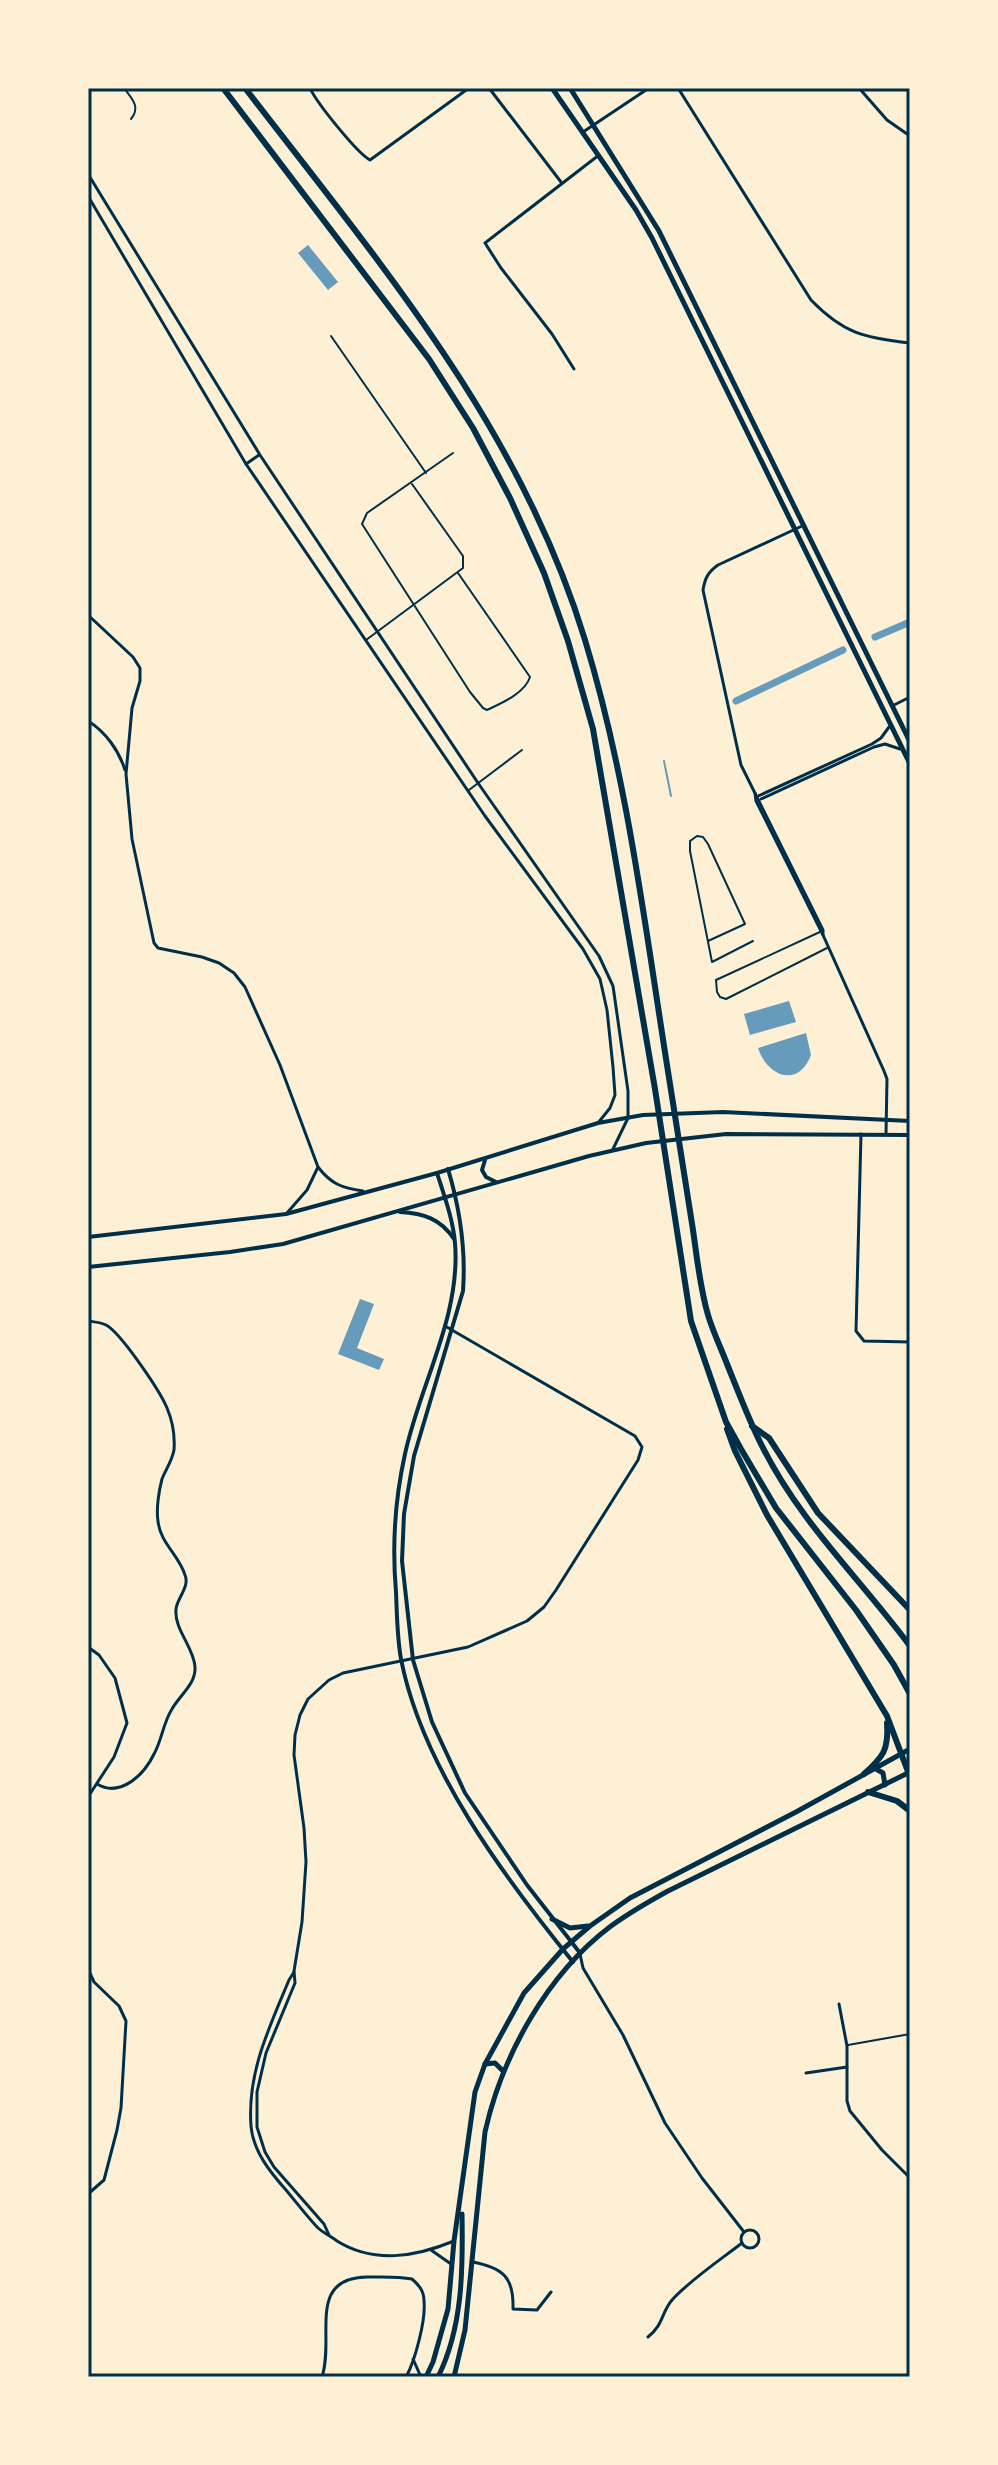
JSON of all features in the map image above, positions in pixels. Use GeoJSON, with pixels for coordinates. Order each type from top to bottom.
{"type":"FeatureCollection","features":[{"type":"Feature","properties":{"kind":"highway"},"geometry":{"type":"LineString","coordinates":[[223,88],[429,359],[473,428],[510,498],[544,573],[568,641],[593,729],[691,1321],[735,1451],[767,1515],[887,1716],[906,1754],[910,1774]]}},
{"type":"Feature","properties":{"kind":"highway"},"geometry":{"type":"LineString","coordinates":[[245,88],[442,348],[488,420],[525,491],[558,567],[584,637],[619,778],[708,1315],[752,1426],[802,1514],[910,1646]]}},
{"type":"Feature","properties":{"kind":"highway"},"geometry":{"type":"LineString","coordinates":[[726,1422],[776,1508],[856,1610],[910,1694]]}},
{"type":"Feature","properties":{"kind":"highway"},"geometry":{"type":"LineString","coordinates":[[752,1426],[769,1438],[818,1513],[910,1610]]}},
{"type":"Feature","properties":{"kind":"highway"},"geometry":{"type":"LineString","coordinates":[[864,1774],[879,1760],[887,1745],[887,1716]]}},
{"type":"Feature","properties":{"kind":"highway"},"geometry":{"type":"LineString","coordinates":[[868,1792],[897,1801],[910,1811]]}},
{"type":"Feature","properties":{"kind":"main road"},"geometry":{"type":"LineString","coordinates":[[552,88],[652,238],[910,764]]}},
{"type":"Feature","properties":{"kind":"main road"},"geometry":{"type":"LineString","coordinates":[[570,88],[659,231],[910,742]]}},
{"type":"Feature","properties":{"kind":"main road"},"geometry":{"type":"LineString","coordinates":[[88,1237],[286,1214],[437,1173],[598,1123],[643,1115],[708,1113],[910,1121]]}},
{"type":"Feature","properties":{"kind":"main road"},"geometry":{"type":"LineString","coordinates":[[88,1267],[283,1244],[444,1196],[613,1149],[646,1143],[709,1136],[910,1135]]}},
{"type":"Feature","properties":{"kind":"main road"},"geometry":{"type":"LineString","coordinates":[[486,1158],[482,1170],[486,1177],[496,1182]]}},
{"type":"Feature","properties":{"kind":"main road"},"geometry":{"type":"LineString","coordinates":[[448,1169],[455,1193],[465,1265],[463,1291],[414,1456],[404,1514],[402,1561],[413,1660],[432,1722],[465,1793],[496,1842],[580,1954]]}},
{"type":"Feature","properties":{"kind":"main road"},"geometry":{"type":"LineString","coordinates":[[437,1173],[455,1241],[453,1296],[405,1454],[395,1513],[393,1561],[402,1662],[419,1718],[454,1796],[502,1869],[573,1962]]}},
{"type":"Feature","properties":{"kind":"main road"},"geometry":{"type":"LineString","coordinates":[[394,1212],[431,1217],[442,1224],[455,1241]]}},
{"type":"Feature","properties":{"kind":"main road"},"geometry":{"type":"LineString","coordinates":[[424,2377],[444,2330],[471,2108],[485,2064],[524,1993],[563,1949],[630,1898],[906,1754],[910,1749]]}},
{"type":"Feature","properties":{"kind":"main road"},"geometry":{"type":"LineString","coordinates":[[875,1768],[883,1773],[885,1785]]}},
{"type":"Feature","properties":{"kind":"main road"},"geometry":{"type":"LineString","coordinates":[[454,2377],[465,2330],[485,2132],[503,2071],[530,2020],[573,1962],[608,1928],[657,1897],[910,1774]]}},
{"type":"Feature","properties":{"kind":"main road"},"geometry":{"type":"LineString","coordinates":[[552,1919],[570,1928],[590,1926]]}},
{"type":"Feature","properties":{"kind":"main road"},"geometry":{"type":"LineString","coordinates":[[485,2064],[495,2063],[503,2071]]}},
{"type":"Feature","properties":{"kind":"main road"},"geometry":{"type":"LineString","coordinates":[[438,2377],[454,2336],[458,2311],[461,2198]]}},
{"type":"Feature","properties":{"kind":"street"},"geometry":{"type":"LineString","coordinates":[[310,88],[352,143],[370,160],[469,88]]}},
{"type":"Feature","properties":{"kind":"street"},"geometry":{"type":"LineString","coordinates":[[489,88],[561,182]]}},
{"type":"Feature","properties":{"kind":"street"},"geometry":{"type":"LineString","coordinates":[[583,132],[649,88]]}},
{"type":"Feature","properties":{"kind":"street"},"geometry":{"type":"LineString","coordinates":[[678,88],[811,300],[833,320],[860,335],[910,343]]}},
{"type":"Feature","properties":{"kind":"street"},"geometry":{"type":"LineString","coordinates":[[859,88],[887,120],[910,136]]}},
{"type":"Feature","properties":{"kind":"street"},"geometry":{"type":"LineString","coordinates":[[574,369],[485,243],[599,155]]}},
{"type":"Feature","properties":{"kind":"street"},"geometry":{"type":"LineString","coordinates":[[88,174],[260,455],[478,783],[593,946],[613,986],[628,1091],[628,1118],[613,1149]]}},
{"type":"Feature","properties":{"kind":"street"},"geometry":{"type":"LineString","coordinates":[[88,196],[246,464],[468,791],[583,949],[600,979],[607,1010],[615,1086],[611,1106],[598,1123]]}},
{"type":"Feature","properties":{"kind":"street"},"geometry":{"type":"LineString","coordinates":[[246,464],[260,455]]}},
{"type":"Feature","properties":{"kind":"street"},"geometry":{"type":"LineString","coordinates":[[804,525],[719,564],[704,579],[703,590],[744,774],[822,933],[884,1071],[887,1079],[886,1134]]}},
{"type":"Feature","properties":{"kind":"street"},"geometry":{"type":"LineString","coordinates":[[88,615],[133,657],[140,668],[140,681],[132,708],[126,774]]}},
{"type":"Feature","properties":{"kind":"street"},"geometry":{"type":"LineString","coordinates":[[892,706],[910,697]]}},
{"type":"Feature","properties":{"kind":"street"},"geometry":{"type":"LineString","coordinates":[[88,721],[111,742],[121,757],[126,774],[134,852],[154,943],[158,948],[219,963],[234,973],[245,987],[280,1065],[318,1167],[327,1180],[339,1187],[367,1192]]}},
{"type":"Feature","properties":{"kind":"street"},"geometry":{"type":"LineString","coordinates":[[757,798],[872,744],[886,733],[890,723]]}},
{"type":"Feature","properties":{"kind":"street"},"geometry":{"type":"LineString","coordinates":[[757,798],[878,745],[892,745],[904,751]]}},
{"type":"Feature","properties":{"kind":"street"},"geometry":{"type":"LineString","coordinates":[[861,1134],[856,1331],[864,1341],[910,1342]]}},
{"type":"Feature","properties":{"kind":"street"},"geometry":{"type":"LineString","coordinates":[[286,1214],[307,1190],[318,1167]]}},
{"type":"Feature","properties":{"kind":"street"},"geometry":{"type":"LineString","coordinates":[[88,1321],[103,1324],[114,1331],[156,1388],[174,1427],[174,1452],[162,1479],[157,1520],[162,1537],[186,1577],[176,1611],[195,1669],[193,1680],[170,1710],[149,1763],[125,1786],[115,1790],[97,1784]]}},
{"type":"Feature","properties":{"kind":"street"},"geometry":{"type":"LineString","coordinates":[[445,1326],[635,1436],[642,1447],[638,1460],[574,1565],[544,1607],[527,1621],[479,1643],[343,1673],[329,1680],[308,1699],[300,1715],[294,1755],[306,1862],[302,1922],[294,1971],[266,2037],[250,2092],[251,2130],[260,2156],[319,2230],[367,2255],[431,2250],[454,2241]]}},
{"type":"Feature","properties":{"kind":"street"},"geometry":{"type":"LineString","coordinates":[[88,1647],[99,1655],[115,1678],[127,1723],[114,1757],[88,1797]]}},
{"type":"Feature","properties":{"kind":"street"},"geometry":{"type":"LineString","coordinates":[[580,1954],[582,1966],[623,2035],[665,2123],[744,2232]]}},
{"type":"Feature","properties":{"kind":"street"},"geometry":{"type":"LineString","coordinates":[[573,1962],[582,1966]]}},
{"type":"Feature","properties":{"kind":"street"},"geometry":{"type":"LineString","coordinates":[[88,1969],[94,1982],[124,2013],[126,2030],[121,2108],[110,2165],[104,2180],[88,2194]]}},
{"type":"Feature","properties":{"kind":"street"},"geometry":{"type":"LineString","coordinates":[[294,1971],[295,1983],[266,2053],[257,2092],[257,2127],[265,2152],[274,2167],[324,2224],[329,2235]]}},
{"type":"Feature","properties":{"kind":"street"},"geometry":{"type":"LineString","coordinates":[[839,2004],[847,2046],[847,2101],[850,2111],[910,2178]]}},
{"type":"Feature","properties":{"kind":"street"},"geometry":{"type":"LineString","coordinates":[[806,2073],[847,2067]]}},
{"type":"Feature","properties":{"kind":"street"},"geometry":{"type":"LineString","coordinates":[[254,2071],[263,2073]]}},
{"type":"Feature","properties":{"kind":"street"},"geometry":{"type":"LineString","coordinates":[[752,2230],[757,2234],[755,2245],[750,2247],[742,2243],[744,2232],[752,2230]]}},
{"type":"Feature","properties":{"kind":"street"},"geometry":{"type":"LineString","coordinates":[[648,2337],[659,2326],[675,2298],[742,2243]]}},
{"type":"Feature","properties":{"kind":"street"},"geometry":{"type":"LineString","coordinates":[[431,2250],[453,2265]]}},
{"type":"Feature","properties":{"kind":"street"},"geometry":{"type":"LineString","coordinates":[[472,2262],[491,2266],[504,2274],[512,2288],[513,2309],[537,2310],[551,2292]]}},
{"type":"Feature","properties":{"kind":"street"},"geometry":{"type":"LineString","coordinates":[[322,2377],[327,2356],[330,2293],[340,2282],[349,2278],[404,2277],[417,2283],[424,2299],[413,2359],[406,2377]]}},
{"type":"Feature","properties":{"kind":"street"},"geometry":{"type":"LineString","coordinates":[[413,2359],[424,2377]]}},
{"type":"Feature","properties":{"kind":"lane"},"geometry":{"type":"LineString","coordinates":[[124,88],[136,107],[131,119]]}},
{"type":"Feature","properties":{"kind":"lane"},"geometry":{"type":"LineString","coordinates":[[331,336],[426,473]]}},
{"type":"Feature","properties":{"kind":"lane"},"geometry":{"type":"LineString","coordinates":[[453,453],[367,513],[362,524],[410,595],[413,605],[487,710],[513,695],[527,684],[530,677],[458,573]]}},
{"type":"Feature","properties":{"kind":"lane"},"geometry":{"type":"LineString","coordinates":[[366,640],[463,568],[463,556],[411,483]]}},
{"type":"Feature","properties":{"kind":"lane"},"geometry":{"type":"LineString","coordinates":[[468,791],[522,750]]}},
{"type":"Feature","properties":{"kind":"lane"},"geometry":{"type":"LineString","coordinates":[[708,941],[745,924],[708,844],[703,837],[697,836],[690,841],[690,851],[712,962],[753,941]]}},
{"type":"Feature","properties":{"kind":"lane"},"geometry":{"type":"LineString","coordinates":[[822,933],[716,980],[717,992],[726,999],[828,948]]}},
{"type":"Feature","properties":{"kind":"lane"},"geometry":{"type":"LineString","coordinates":[[847,2046],[910,2034]]}},
{"type":"Feature","properties":{"kind":"water"},"geometry":{"type":"Polygon","coordinates":[[[308,245],[338,282],[328,290],[298,253],[308,245]]]}},
{"type":"Feature","properties":{"kind":"water"},"geometry":{"type":"Polygon","coordinates":[[[789,1001],[796,1022],[750,1035],[744,1014],[789,1001]]]}},
{"type":"Feature","properties":{"kind":"water"},"geometry":{"type":"Polygon","coordinates":[[[806,1033],[811,1055],[798,1072],[783,1075],[768,1066],[762,1058],[758,1048],[806,1033]]]}},
{"type":"Feature","properties":{"kind":"water"},"geometry":{"type":"Polygon","coordinates":[[[360,1299],[374,1304],[357,1348],[384,1359],[379,1370],[338,1354],[360,1299]]]}},
{"type":"Feature","properties":{"kind":"waterway"},"geometry":{"type":"LineString","coordinates":[[875,637],[910,622]]}},
{"type":"Feature","properties":{"kind":"waterway"},"geometry":{"type":"LineString","coordinates":[[736,701],[843,650]]}},
{"type":"Feature","properties":{"kind":"waterway"},"geometry":{"type":"LineString","coordinates":[[664,761],[671,796]]}}]}
